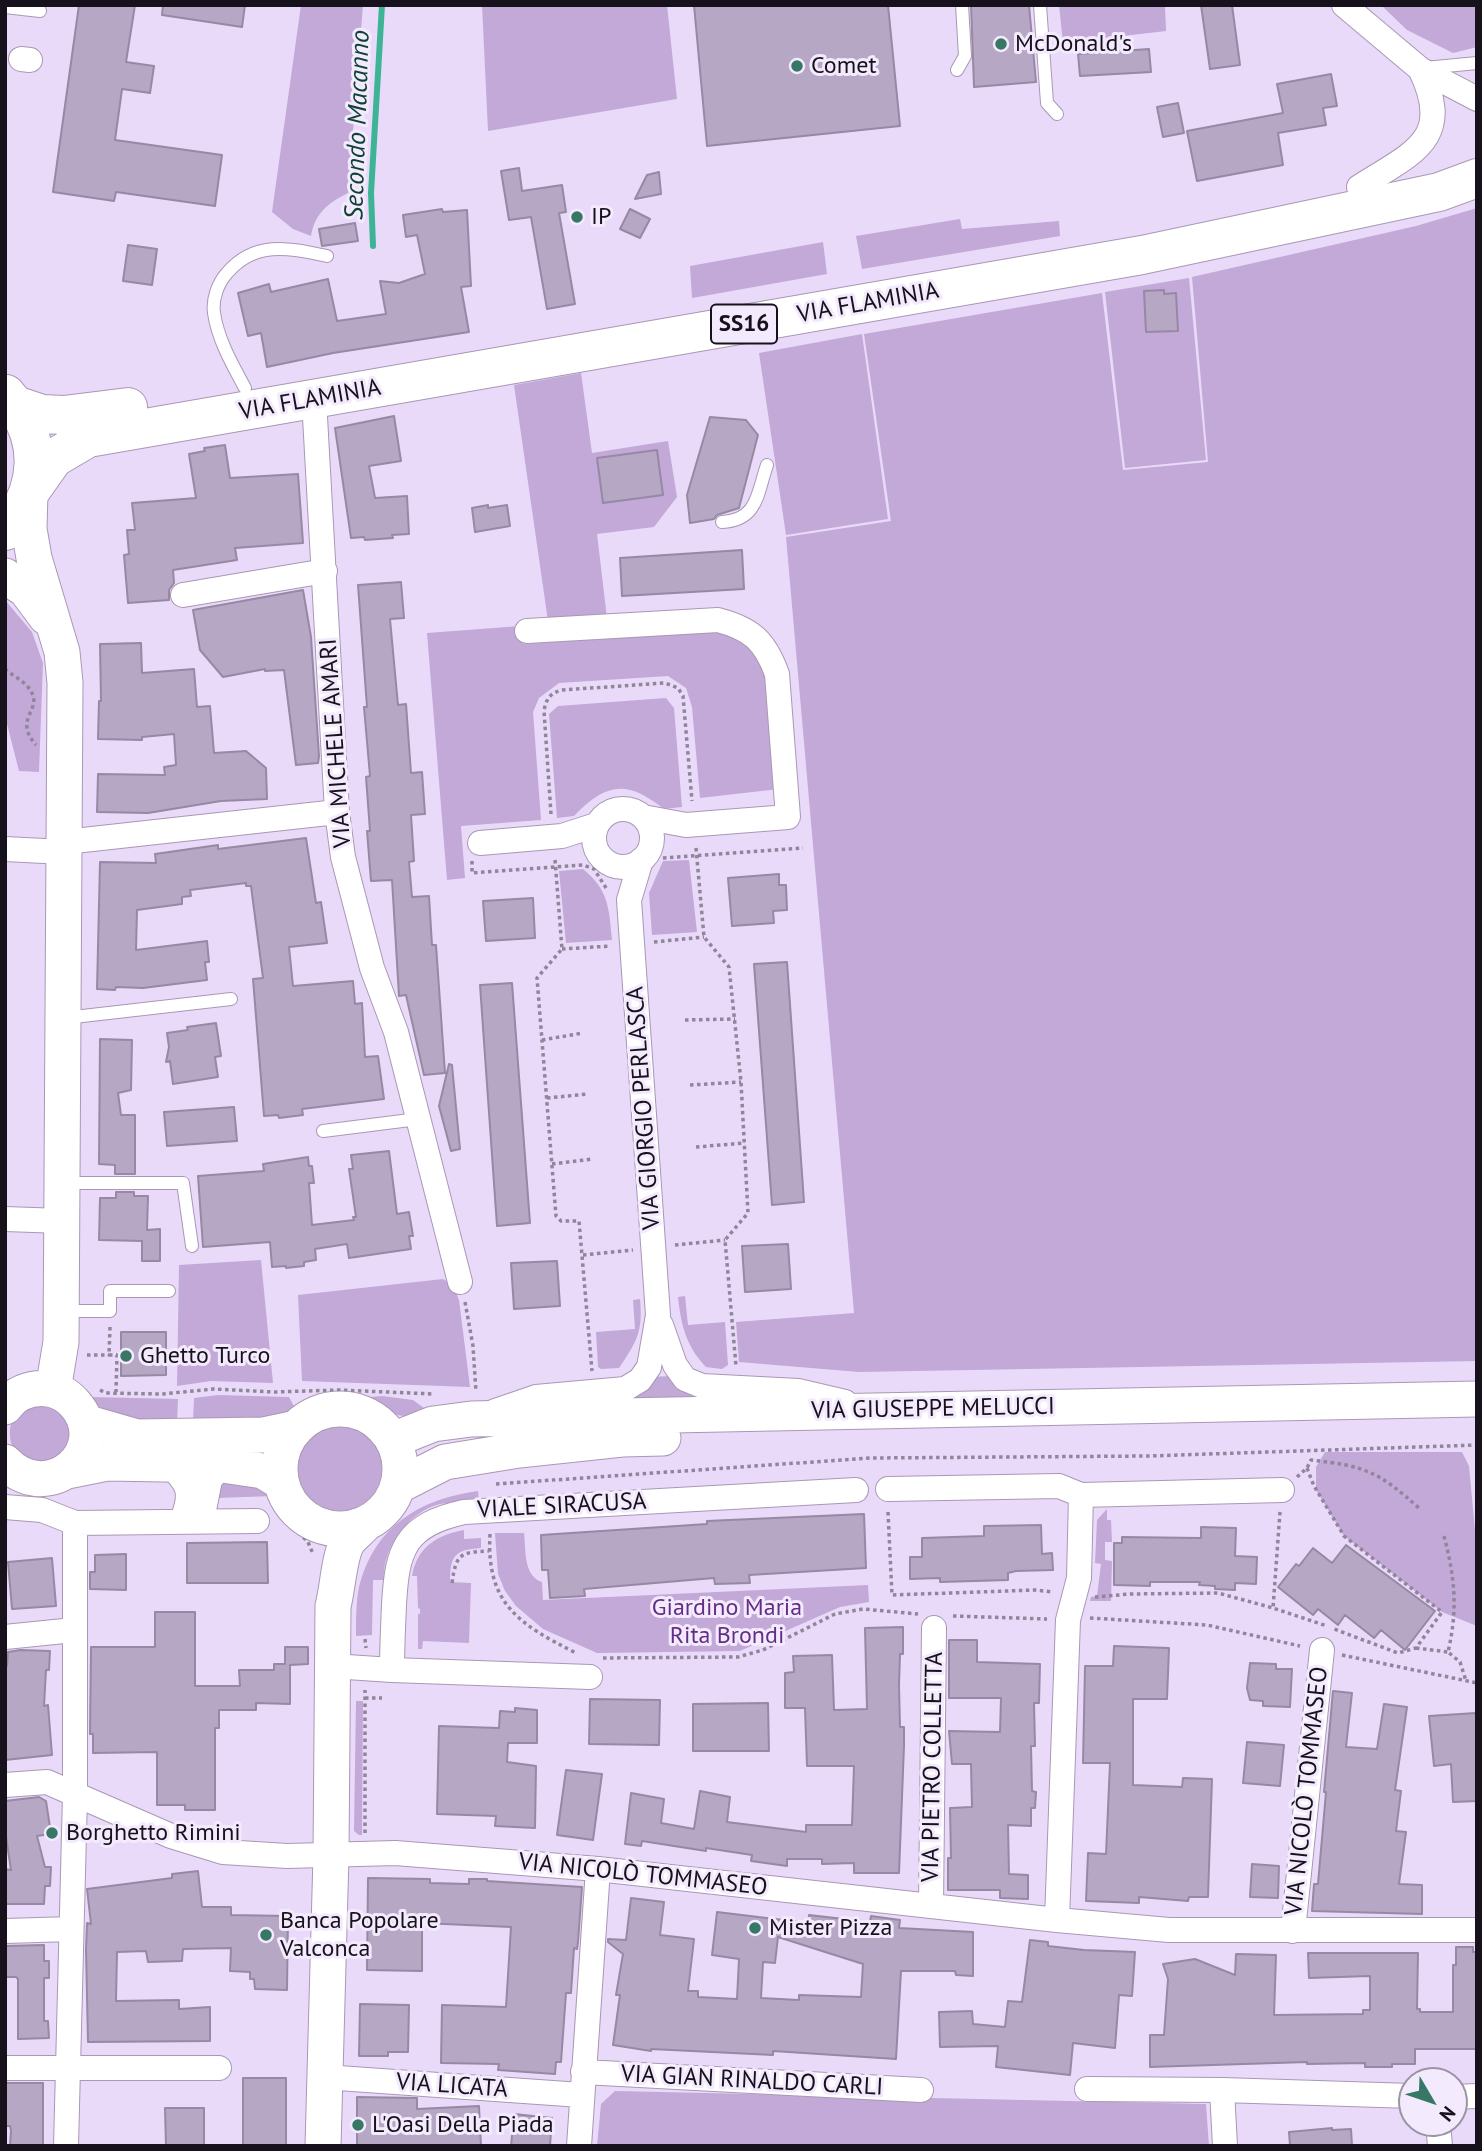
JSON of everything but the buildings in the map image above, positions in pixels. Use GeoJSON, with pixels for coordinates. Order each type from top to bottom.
{"type":"FeatureCollection","features":[{"type":"Feature","properties":{"kind":"main road","name":"VIA FLAMINIA"},"geometry":{"type":"LineString","coordinates":[[10,399],[42,414],[64,415],[152,404],[1138,238],[1359,187],[1477,152]]}},
{"type":"Feature","properties":{"kind":"main road","name":"VIA FLAMINIA"},"geometry":{"type":"LineString","coordinates":[[30,492],[54,458],[88,438],[1142,255],[1439,191],[1477,178]]}},
{"type":"Feature","properties":{"kind":"main road","name":"SS16"},"geometry":{"type":"LineString","coordinates":[[5,531],[18,515],[30,492],[34,467],[33,446],[26,424],[10,399]]}},
{"type":"Feature","properties":{"kind":"main road"},"geometry":{"type":"LineString","coordinates":[[30,492],[31,539],[52,625],[62,652],[65,683],[61,1342],[53,1390]]}},
{"type":"Feature","properties":{"kind":"main road"},"geometry":{"type":"LineString","coordinates":[[5,576],[26,590],[52,625]]}},
{"type":"Feature","properties":{"kind":"main road"},"geometry":{"type":"LineString","coordinates":[[5,1407],[17,1395],[29,1390],[53,1390],[74,1402],[85,1422],[86,1444],[76,1463],[68,1471]]}},
{"type":"Feature","properties":{"kind":"main road","name":"VIA GIUSEPPE MELUCCI"},"geometry":{"type":"LineString","coordinates":[[393,1440],[479,1401],[880,1410],[1477,1399]]}},
{"type":"Feature","properties":{"kind":"main road"},"geometry":{"type":"LineString","coordinates":[[323,2146],[331,1856],[333,1606],[328,1585],[328,1562],[317,1538],[288,1495],[280,1459],[288,1437],[296,1428],[316,1413],[341,1408],[354,1410],[376,1420],[393,1440],[400,1462],[398,1486],[386,1508],[348,1541],[340,1562],[339,1585],[333,1606]]}},
{"type":"Feature","properties":{"kind":"main road","name":"VIA GIUSEPPE MELUCCI"},"geometry":{"type":"LineString","coordinates":[[398,1486],[445,1462],[519,1450],[622,1440],[812,1433],[1477,1420]]}},
{"type":"Feature","properties":{"kind":"main road"},"geometry":{"type":"LineString","coordinates":[[85,1422],[136,1437],[264,1435],[296,1428]]}},
{"type":"Feature","properties":{"kind":"main road"},"geometry":{"type":"LineString","coordinates":[[5,1462],[14,1470],[35,1479],[107,1463],[222,1465],[263,1471],[315,1524],[328,1528],[354,1528],[366,1523]]}},
{"type":"Feature","properties":{"kind":"street"},"geometry":{"type":"LineString","coordinates":[[1344,5],[1420,69],[1477,99]]}},
{"type":"Feature","properties":{"kind":"street"},"geometry":{"type":"LineString","coordinates":[[1359,187],[1416,151],[1432,127],[1434,106],[1420,69]]}},
{"type":"Feature","properties":{"kind":"street","name":"VIA MICHELE AMARI"},"geometry":{"type":"LineString","coordinates":[[314,399],[337,812],[343,857],[372,968],[396,1032],[460,1282]]}},
{"type":"Feature","properties":{"kind":"street"},"geometry":{"type":"LineString","coordinates":[[183,595],[325,571]]}},
{"type":"Feature","properties":{"kind":"street"},"geometry":{"type":"LineString","coordinates":[[480,844],[556,839],[596,825],[602,817],[620,809],[629,809],[643,817],[691,821],[788,817],[777,674],[771,657],[759,640],[740,626],[718,621],[527,631]]}},
{"type":"Feature","properties":{"kind":"street"},"geometry":{"type":"LineString","coordinates":[[5,849],[65,847],[337,812]]}},
{"type":"Feature","properties":{"kind":"street"},"geometry":{"type":"LineString","coordinates":[[643,817],[650,828],[649,856]]}},
{"type":"Feature","properties":{"kind":"street"},"geometry":{"type":"LineString","coordinates":[[556,839],[621,867],[630,866],[649,856],[691,821]]}},
{"type":"Feature","properties":{"kind":"street","name":"VIA GIORGIO PERLASCA"},"geometry":{"type":"LineString","coordinates":[[596,825],[594,835],[619,897],[658,1315],[675,1365],[685,1378],[702,1386],[798,1391],[880,1410]]}},
{"type":"Feature","properties":{"kind":"street","name":"VIA GIORGIO PERLASCA"},"geometry":{"type":"LineString","coordinates":[[619,897],[649,856]]}},
{"type":"Feature","properties":{"kind":"street"},"geometry":{"type":"LineString","coordinates":[[5,1219],[62,1222]]}},
{"type":"Feature","properties":{"kind":"street","name":"VIA GIORGIO PERLASCA"},"geometry":{"type":"LineString","coordinates":[[479,1401],[625,1390],[640,1380],[649,1367],[658,1315]]}},
{"type":"Feature","properties":{"kind":"street"},"geometry":{"type":"LineString","coordinates":[[168,1464],[189,1490],[192,1520]]}},
{"type":"Feature","properties":{"kind":"street"},"geometry":{"type":"LineString","coordinates":[[192,1520],[210,1480],[222,1465]]}},
{"type":"Feature","properties":{"kind":"street"},"geometry":{"type":"LineString","coordinates":[[888,1489],[1059,1486],[1081,1495],[1282,1490]]}},
{"type":"Feature","properties":{"kind":"street","name":"VIALE SIRACUSA"},"geometry":{"type":"LineString","coordinates":[[392,1670],[398,1564],[409,1541],[419,1530],[440,1517],[464,1512],[856,1490]]}},
{"type":"Feature","properties":{"kind":"street"},"geometry":{"type":"LineString","coordinates":[[1057,1920],[1068,1620],[1079,1578],[1081,1495]]}},
{"type":"Feature","properties":{"kind":"street"},"geometry":{"type":"LineString","coordinates":[[5,1507],[42,1510],[75,1523],[257,1521]]}},
{"type":"Feature","properties":{"kind":"street"},"geometry":{"type":"LineString","coordinates":[[66,2146],[75,1795],[75,1523]]}},
{"type":"Feature","properties":{"kind":"street","name":"VIA PIETRO COLLETTA"},"geometry":{"type":"LineString","coordinates":[[932,1906],[934,1628]]}},
{"type":"Feature","properties":{"kind":"street"},"geometry":{"type":"LineString","coordinates":[[5,1637],[74,1630]]}},
{"type":"Feature","properties":{"kind":"street","name":"VIA NICOLÒ TOMMASEO"},"geometry":{"type":"LineString","coordinates":[[1293,1931],[1322,1650]]}},
{"type":"Feature","properties":{"kind":"street"},"geometry":{"type":"LineString","coordinates":[[332,1666],[392,1670],[594,1668]]}},
{"type":"Feature","properties":{"kind":"street","name":"VIA NICOLÒ TOMMASEO"},"geometry":{"type":"LineString","coordinates":[[5,1785],[47,1782],[171,1836],[223,1852],[331,1856],[395,1853],[598,1869],[1169,1930],[1477,1930]]}},
{"type":"Feature","properties":{"kind":"street"},"geometry":{"type":"LineString","coordinates":[[579,2146],[598,1869]]}},
{"type":"Feature","properties":{"kind":"street"},"geometry":{"type":"LineString","coordinates":[[5,1931],[71,1928]]}},
{"type":"Feature","properties":{"kind":"street"},"geometry":{"type":"LineString","coordinates":[[5,2068],[219,2068]]}},
{"type":"Feature","properties":{"kind":"street","name":"VIA LICATA"},"geometry":{"type":"LineString","coordinates":[[324,2077],[582,2083]]}},
{"type":"Feature","properties":{"kind":"street","name":"VIA GIAN RINALDO CARLI"},"geometry":{"type":"LineString","coordinates":[[582,2083],[921,2090]]}},
{"type":"Feature","properties":{"kind":"street"},"geometry":{"type":"LineString","coordinates":[[1087,2089],[1398,2096]]}},
{"type":"Feature","properties":{"kind":"street"},"geometry":{"type":"LineString","coordinates":[[1222,2090],[1225,2146]]}},
{"type":"Feature","properties":{"kind":"lane"},"geometry":{"type":"LineString","coordinates":[[957,70],[965,56],[962,5]]}},
{"type":"Feature","properties":{"kind":"lane"},"geometry":{"type":"LineString","coordinates":[[1040,5],[1047,103],[1057,114]]}},
{"type":"Feature","properties":{"kind":"lane"},"geometry":{"type":"LineString","coordinates":[[5,7],[40,11]]}},
{"type":"Feature","properties":{"kind":"lane"},"geometry":{"type":"LineString","coordinates":[[1420,69],[1477,63]]}},
{"type":"Feature","properties":{"kind":"lane"},"geometry":{"type":"LineString","coordinates":[[245,388],[223,348],[214,310],[218,283],[238,260],[260,251],[288,247],[327,256]]}},
{"type":"Feature","properties":{"kind":"lane"},"geometry":{"type":"LineString","coordinates":[[722,522],[743,518],[752,508],[767,465]]}},
{"type":"Feature","properties":{"kind":"lane"},"geometry":{"type":"LineString","coordinates":[[64,1018],[231,999]]}},
{"type":"Feature","properties":{"kind":"lane"},"geometry":{"type":"LineString","coordinates":[[323,1131],[418,1119]]}},
{"type":"Feature","properties":{"kind":"lane"},"geometry":{"type":"LineString","coordinates":[[62,1183],[183,1183],[192,1247]]}},
{"type":"Feature","properties":{"kind":"lane"},"geometry":{"type":"LineString","coordinates":[[61,1311],[110,1311],[110,1291],[169,1291]]}},
{"type":"Feature","properties":{"kind":"path"},"geometry":{"type":"LineString","coordinates":[[5,669],[27,687],[32,695],[33,705],[25,725],[26,731],[42,752]]}},
{"type":"Feature","properties":{"kind":"path"},"geometry":{"type":"LineString","coordinates":[[592,1377],[579,1221],[561,1221],[556,1216],[537,978],[562,949],[556,839],[544,711],[546,701],[553,692],[562,690],[666,683],[678,688],[683,696],[691,821],[697,855],[704,937],[729,967],[741,1082],[748,1213],[725,1240],[671,1245]]}},
{"type":"Feature","properties":{"kind":"path"},"geometry":{"type":"LineString","coordinates":[[480,844],[471,844],[472,873],[583,864],[594,869],[619,897]]}},
{"type":"Feature","properties":{"kind":"path"},"geometry":{"type":"LineString","coordinates":[[649,856],[803,848]]}},
{"type":"Feature","properties":{"kind":"path"},"geometry":{"type":"LineString","coordinates":[[648,943],[704,937]]}},
{"type":"Feature","properties":{"kind":"path"},"geometry":{"type":"LineString","coordinates":[[562,949],[615,946],[615,955]]}},
{"type":"Feature","properties":{"kind":"path"},"geometry":{"type":"LineString","coordinates":[[685,1020],[735,1019]]}},
{"type":"Feature","properties":{"kind":"path"},"geometry":{"type":"LineString","coordinates":[[542,1040],[583,1034]]}},
{"type":"Feature","properties":{"kind":"path"},"geometry":{"type":"LineString","coordinates":[[691,1085],[741,1082]]}},
{"type":"Feature","properties":{"kind":"path"},"geometry":{"type":"LineString","coordinates":[[547,1098],[588,1094]]}},
{"type":"Feature","properties":{"kind":"path"},"geometry":{"type":"LineString","coordinates":[[696,1147],[745,1143]]}},
{"type":"Feature","properties":{"kind":"path"},"geometry":{"type":"LineString","coordinates":[[552,1164],[593,1159]]}},
{"type":"Feature","properties":{"kind":"path"},"geometry":{"type":"LineString","coordinates":[[725,1240],[737,1373]]}},
{"type":"Feature","properties":{"kind":"path"},"geometry":{"type":"LineString","coordinates":[[692,1243],[693,1251]]}},
{"type":"Feature","properties":{"kind":"path"},"geometry":{"type":"LineString","coordinates":[[583,1255],[613,1255],[639,1250]]}},
{"type":"Feature","properties":{"kind":"path"},"geometry":{"type":"LineString","coordinates":[[460,1282],[473,1346],[479,1401]]}},
{"type":"Feature","properties":{"kind":"path"},"geometry":{"type":"LineString","coordinates":[[109,1355],[110,1311]]}},
{"type":"Feature","properties":{"kind":"path"},"geometry":{"type":"LineString","coordinates":[[81,1355],[117,1355],[116,1393]]}},
{"type":"Feature","properties":{"kind":"path"},"geometry":{"type":"LineString","coordinates":[[92,1386],[116,1393],[162,1394],[214,1389],[439,1394]]}},
{"type":"Feature","properties":{"kind":"path"},"geometry":{"type":"LineString","coordinates":[[1273,1608],[1282,1490],[1307,1468],[1311,1460],[1350,1464],[1377,1475],[1392,1483],[1420,1509]]}},
{"type":"Feature","properties":{"kind":"path"},"geometry":{"type":"LineString","coordinates":[[1307,1468],[1314,1486],[1343,1536],[1442,1612],[1416,1648]]}},
{"type":"Feature","properties":{"kind":"path"},"geometry":{"type":"LineString","coordinates":[[888,1489],[892,1595],[1035,1590],[1055,1592]]}},
{"type":"Feature","properties":{"kind":"path"},"geometry":{"type":"LineString","coordinates":[[490,1526],[489,1551],[498,1593],[516,1618],[577,1654]]}},
{"type":"Feature","properties":{"kind":"path"},"geometry":{"type":"LineString","coordinates":[[1444,1536],[1454,1580],[1455,1613],[1448,1652]]}},
{"type":"Feature","properties":{"kind":"path"},"geometry":{"type":"LineString","coordinates":[[452,1583],[459,1556],[470,1551],[489,1551]]}},
{"type":"Feature","properties":{"kind":"path"},"geometry":{"type":"LineString","coordinates":[[1091,1597],[1217,1593],[1273,1608],[1398,1653],[1416,1648],[1448,1652],[1460,1662],[1466,1681]]}},
{"type":"Feature","properties":{"kind":"path"},"geometry":{"type":"LineString","coordinates":[[594,1668],[738,1657],[763,1650],[835,1614]]}},
{"type":"Feature","properties":{"kind":"path"},"geometry":{"type":"LineString","coordinates":[[1087,1618],[1207,1625],[1477,1683]]}},
{"type":"Feature","properties":{"kind":"path"},"geometry":{"type":"LineString","coordinates":[[365,1839],[365,1699],[382,1698]]}},
{"type":"Feature","properties":{"kind":"green space"},"geometry":{"type":"Polygon","coordinates":[[[301,5],[363,5],[348,193],[319,215],[311,236],[293,229],[272,212],[301,5]]]}},
{"type":"Feature","properties":{"kind":"green space"},"geometry":{"type":"Polygon","coordinates":[[[482,5],[667,5],[677,99],[488,131],[482,5]]]}},
{"type":"Feature","properties":{"kind":"green space"},"geometry":{"type":"Polygon","coordinates":[[[1059,5],[1165,5],[1166,31],[1063,43],[1059,5]]]}},
{"type":"Feature","properties":{"kind":"green space"},"geometry":{"type":"Polygon","coordinates":[[[1381,5],[1477,5],[1477,47],[1453,53],[1407,30],[1381,5]]]}},
{"type":"Feature","properties":{"kind":"green space"},"geometry":{"type":"Polygon","coordinates":[[[1477,208],[1477,1361],[859,1372],[739,1362],[736,1322],[854,1313],[786,537],[891,521],[864,334],[1102,293],[1123,470],[1208,462],[1192,277],[1416,226],[1477,208]]]}},
{"type":"Feature","properties":{"kind":"green space"},"geometry":{"type":"Polygon","coordinates":[[[960,219],[962,229],[1059,221],[1060,236],[862,269],[856,236],[960,219]]]}},
{"type":"Feature","properties":{"kind":"green space"},"geometry":{"type":"Polygon","coordinates":[[[823,242],[827,274],[692,298],[690,266],[823,242]]]}},
{"type":"Feature","properties":{"kind":"green space"},"geometry":{"type":"Polygon","coordinates":[[[1189,278],[1206,460],[1125,468],[1105,292],[1189,278]]]}},
{"type":"Feature","properties":{"kind":"green space"},"geometry":{"type":"Polygon","coordinates":[[[862,334],[888,519],[786,535],[759,353],[862,334]]]}},
{"type":"Feature","properties":{"kind":"green space"},"geometry":{"type":"Polygon","coordinates":[[[581,373],[592,453],[668,441],[677,497],[654,527],[597,534],[607,618],[548,621],[514,385],[581,373]]]}},
{"type":"Feature","properties":{"kind":"green space"},"geometry":{"type":"Polygon","coordinates":[[[5,600],[32,632],[43,663],[39,772],[19,771],[5,716],[5,600]]]}},
{"type":"Feature","properties":{"kind":"green space"},"geometry":{"type":"Polygon","coordinates":[[[520,626],[523,644],[715,629],[734,634],[752,648],[770,679],[779,789],[700,798],[692,707],[686,688],[668,676],[559,683],[539,698],[533,712],[541,820],[461,826],[465,878],[447,880],[427,633],[520,626]]]}},
{"type":"Feature","properties":{"kind":"green space"},"geometry":{"type":"Polygon","coordinates":[[[666,698],[674,708],[682,807],[664,809],[639,793],[618,789],[597,796],[574,816],[557,818],[549,714],[558,706],[666,698]]]}},
{"type":"Feature","properties":{"kind":"green space"},"geometry":{"type":"Polygon","coordinates":[[[689,860],[697,932],[652,935],[649,893],[663,861],[689,860]]]}},
{"type":"Feature","properties":{"kind":"green space"},"geometry":{"type":"Polygon","coordinates":[[[583,869],[603,893],[612,940],[566,943],[559,871],[583,869]]]}},
{"type":"Feature","properties":{"kind":"green space"},"geometry":{"type":"Polygon","coordinates":[[[261,1260],[273,1383],[211,1381],[177,1386],[179,1265],[261,1260]]]}},
{"type":"Feature","properties":{"kind":"green space"},"geometry":{"type":"Polygon","coordinates":[[[443,1279],[453,1285],[459,1300],[470,1387],[302,1381],[298,1295],[443,1279]]]}},
{"type":"Feature","properties":{"kind":"green space"},"geometry":{"type":"Polygon","coordinates":[[[685,1296],[688,1325],[725,1322],[728,1365],[722,1369],[706,1367],[689,1343],[678,1297],[685,1296]]]}},
{"type":"Feature","properties":{"kind":"green space"},"geometry":{"type":"Polygon","coordinates":[[[640,1299],[641,1320],[630,1350],[619,1368],[601,1369],[598,1367],[596,1332],[635,1329],[633,1300],[640,1299]]]}},
{"type":"Feature","properties":{"kind":"green space"},"geometry":{"type":"Polygon","coordinates":[[[672,1376],[711,1399],[590,1402],[652,1377],[672,1376]]]}},
{"type":"Feature","properties":{"kind":"green space"},"geometry":{"type":"Polygon","coordinates":[[[218,1395],[289,1397],[295,1408],[293,1413],[275,1420],[193,1421],[194,1398],[218,1395]]]}},
{"type":"Feature","properties":{"kind":"green space"},"geometry":{"type":"Polygon","coordinates":[[[382,1396],[413,1400],[424,1408],[425,1415],[398,1415],[357,1398],[382,1396]]]}},
{"type":"Feature","properties":{"kind":"green space"},"geometry":{"type":"Polygon","coordinates":[[[90,1397],[178,1399],[177,1422],[129,1420],[109,1413],[90,1397]]]}},
{"type":"Feature","properties":{"kind":"green space"},"geometry":{"type":"Polygon","coordinates":[[[50,1403],[73,1426],[64,1457],[41,1467],[13,1448],[10,1428],[21,1410],[50,1403]]]}},
{"type":"Feature","properties":{"kind":"green space"},"geometry":{"type":"Polygon","coordinates":[[[339,1425],[356,1428],[370,1437],[379,1451],[382,1468],[379,1485],[370,1499],[356,1508],[339,1511],[322,1508],[308,1499],[299,1485],[296,1468],[299,1451],[308,1437],[322,1428],[339,1425]]]}},
{"type":"Feature","properties":{"kind":"green space"},"geometry":{"type":"Polygon","coordinates":[[[1325,1452],[1462,1452],[1469,1466],[1477,1552],[1477,1626],[1442,1612],[1344,1536],[1316,1490],[1316,1467],[1325,1452]]]}},
{"type":"Feature","properties":{"kind":"green space"},"geometry":{"type":"Polygon","coordinates":[[[245,1479],[274,1496],[215,1498],[222,1481],[245,1479]]]}},
{"type":"Feature","properties":{"kind":"green space"},"geometry":{"type":"Polygon","coordinates":[[[478,1491],[479,1501],[445,1503],[428,1508],[399,1533],[387,1556],[384,1580],[373,1580],[372,1635],[356,1636],[359,1587],[376,1547],[388,1532],[419,1509],[437,1501],[478,1491]]]}},
{"type":"Feature","properties":{"kind":"green space"},"geometry":{"type":"Polygon","coordinates":[[[1107,1509],[1107,1520],[1111,1520],[1112,1542],[1105,1542],[1105,1560],[1112,1561],[1111,1601],[1090,1601],[1091,1597],[1097,1596],[1101,1564],[1095,1563],[1097,1520],[1107,1509]]]}},
{"type":"Feature","properties":{"kind":"green space"},"geometry":{"type":"Polygon","coordinates":[[[464,1530],[464,1539],[481,1538],[481,1548],[465,1550],[456,1556],[450,1573],[450,1582],[471,1583],[469,1643],[423,1641],[422,1649],[418,1649],[420,1609],[417,1576],[412,1576],[418,1557],[437,1539],[464,1530]]]}},
{"type":"Feature","properties":{"kind":"green space","name":"Giardino Maria Rita Brondi"},"geometry":{"type":"Polygon","coordinates":[[[495,1533],[524,1533],[528,1568],[536,1579],[542,1582],[543,1600],[868,1585],[869,1602],[840,1607],[740,1651],[597,1653],[543,1629],[516,1606],[505,1591],[498,1574],[495,1533]]]}},
{"type":"Feature","properties":{"kind":"green space"},"geometry":{"type":"Polygon","coordinates":[[[356,1701],[363,1701],[362,1835],[354,1831],[356,1701]]]}},
{"type":"Feature","properties":{"kind":"green space"},"geometry":{"type":"Polygon","coordinates":[[[615,2091],[1206,2104],[1209,2146],[597,2146],[601,2104],[615,2091]]]}},
{"type":"Feature","properties":{"kind":"waterway","name":"Secondo Macanno"},"geometry":{"type":"LineString","coordinates":[[373,246],[371,193],[382,5]]}},
{"type":"Feature","properties":{"kind":"place","name":"McDonald's"},"geometry":{"type":"Point","coordinates":[1001,44]}},
{"type":"Feature","properties":{"kind":"place","name":"Comet"},"geometry":{"type":"Point","coordinates":[797,66]}},
{"type":"Feature","properties":{"kind":"place","name":"IP"},"geometry":{"type":"Point","coordinates":[577,217]}},
{"type":"Feature","properties":{"kind":"place","name":"Ghetto Turco"},"geometry":{"type":"Point","coordinates":[126,1356]}},
{"type":"Feature","properties":{"kind":"place","name":"Borghetto Rimini"},"geometry":{"type":"Point","coordinates":[52,1833]}},
{"type":"Feature","properties":{"kind":"place","name":"Mister Pizza"},"geometry":{"type":"Point","coordinates":[755,1928]}},
{"type":"Feature","properties":{"kind":"place","name":"Banca Popolare Valconca"},"geometry":{"type":"Point","coordinates":[266,1935]}},
{"type":"Feature","properties":{"kind":"place","name":"L'Oasi Della Piada"},"geometry":{"type":"Point","coordinates":[358,2125]}}]}
